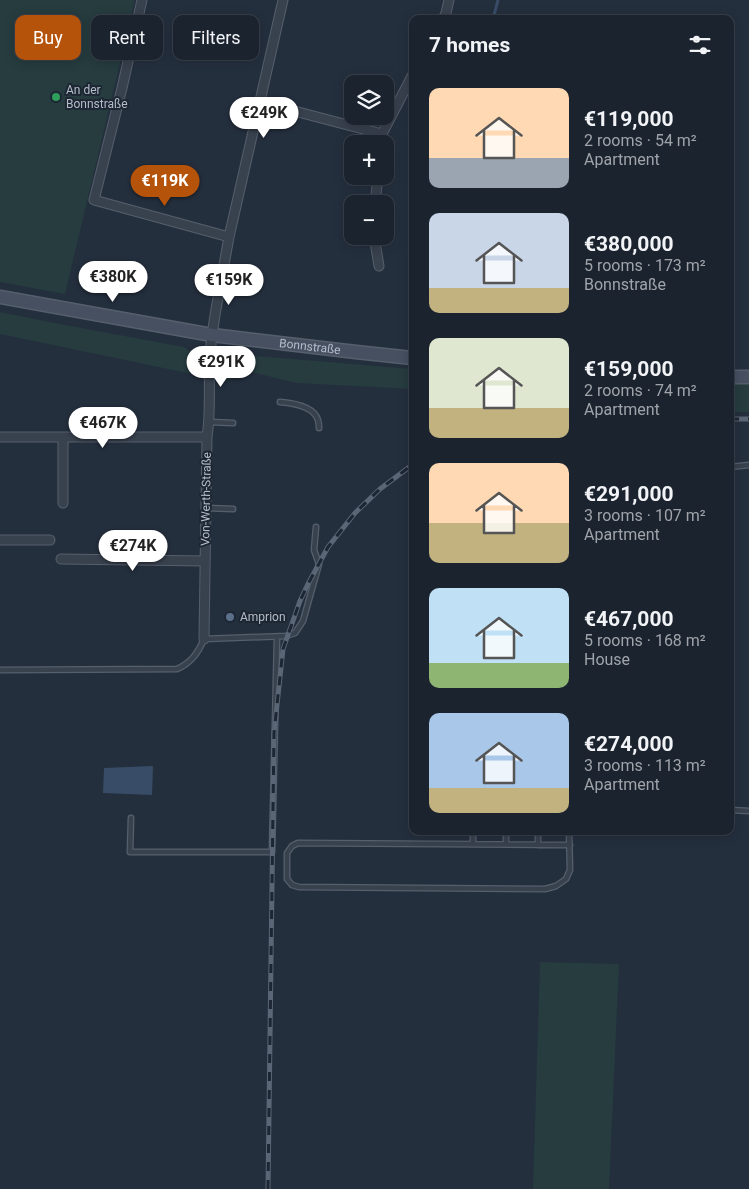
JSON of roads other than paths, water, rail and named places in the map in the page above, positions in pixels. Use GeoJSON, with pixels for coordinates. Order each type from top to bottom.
{"type":"FeatureCollection","features":[{"type":"Feature","properties":{"kind":"main road","name":"Bonnstraße"},"geometry":{"type":"LineString","coordinates":[[0,297],[212,335],[409,358]]}},
{"type":"Feature","properties":{"kind":"main road"},"geometry":{"type":"LineString","coordinates":[[734,377],[749,377]]}},
{"type":"Feature","properties":{"kind":"street"},"geometry":{"type":"LineString","coordinates":[[142,0],[94,200],[229,237]]}},
{"type":"Feature","properties":{"kind":"street","name":"Von-Werth-Straße"},"geometry":{"type":"LineString","coordinates":[[204,639],[205,508],[212,335],[229,237],[283,0]]}},
{"type":"Feature","properties":{"kind":"street"},"geometry":{"type":"LineString","coordinates":[[444,15],[449,0]]}},
{"type":"Feature","properties":{"kind":"street"},"geometry":{"type":"LineString","coordinates":[[260,102],[382,134],[409,82]]}},
{"type":"Feature","properties":{"kind":"street"},"geometry":{"type":"LineString","coordinates":[[376,245],[379,266]]}},
{"type":"Feature","properties":{"kind":"street","name":"Von-Werth-Straße"},"geometry":{"type":"LineString","coordinates":[[0,437],[207,437]]}},
{"type":"Feature","properties":{"kind":"street"},"geometry":{"type":"LineString","coordinates":[[63,438],[63,503]]}},
{"type":"Feature","properties":{"kind":"street"},"geometry":{"type":"LineString","coordinates":[[0,540],[50,540]]}},
{"type":"Feature","properties":{"kind":"street","name":"Von-Werth-Straße"},"geometry":{"type":"LineString","coordinates":[[61,559],[205,561]]}},
{"type":"Feature","properties":{"kind":"lane"},"geometry":{"type":"LineString","coordinates":[[280,402],[292,403],[314,413],[318,419],[319,428]]}},
{"type":"Feature","properties":{"kind":"lane"},"geometry":{"type":"LineString","coordinates":[[209,422],[234,423]]}},
{"type":"Feature","properties":{"kind":"lane"},"geometry":{"type":"LineString","coordinates":[[734,467],[749,465]]}},
{"type":"Feature","properties":{"kind":"lane"},"geometry":{"type":"LineString","coordinates":[[205,508],[232,509]]}},
{"type":"Feature","properties":{"kind":"lane"},"geometry":{"type":"LineString","coordinates":[[0,670],[177,669],[195,656],[204,639],[286,636],[295,633],[303,621],[319,564],[314,550],[316,527]]}},
{"type":"Feature","properties":{"kind":"lane"},"geometry":{"type":"LineString","coordinates":[[131,818],[130,852],[272,852],[277,636]]}},
{"type":"Feature","properties":{"kind":"lane"},"geometry":{"type":"LineString","coordinates":[[734,810],[749,811]]}},
{"type":"Feature","properties":{"kind":"lane"},"geometry":{"type":"LineString","coordinates":[[473,835],[473,844]]}},
{"type":"Feature","properties":{"kind":"lane"},"geometry":{"type":"LineString","coordinates":[[506,835],[506,844]]}},
{"type":"Feature","properties":{"kind":"lane"},"geometry":{"type":"LineString","coordinates":[[538,835],[538,845]]}},
{"type":"Feature","properties":{"kind":"lane"},"geometry":{"type":"LineString","coordinates":[[569,835],[570,845],[570,870],[566,879],[556,886],[545,889],[299,887],[292,884],[287,878],[287,853],[292,846],[298,843],[570,845]]}},
{"type":"Feature","properties":{"kind":"water"},"geometry":{"type":"Polygon","coordinates":[[[153,766],[152,795],[103,793],[104,768],[153,766]]]}},
{"type":"Feature","properties":{"kind":"waterway"},"geometry":{"type":"LineString","coordinates":[[494,15],[498,0]]}},
{"type":"Feature","properties":{"kind":"railway"},"geometry":{"type":"LineString","coordinates":[[734,419],[749,419]]}},
{"type":"Feature","properties":{"kind":"railway"},"geometry":{"type":"LineString","coordinates":[[268,1189],[274,733],[283,649],[300,601],[328,547],[355,513],[380,489],[409,467]]}},
{"type":"Feature","properties":{"kind":"place","name":"An der Bonnstraße"},"geometry":{"type":"Point","coordinates":[56,97]}},
{"type":"Feature","properties":{"kind":"place","name":"Amprion"},"geometry":{"type":"Point","coordinates":[230,617]}}]}
